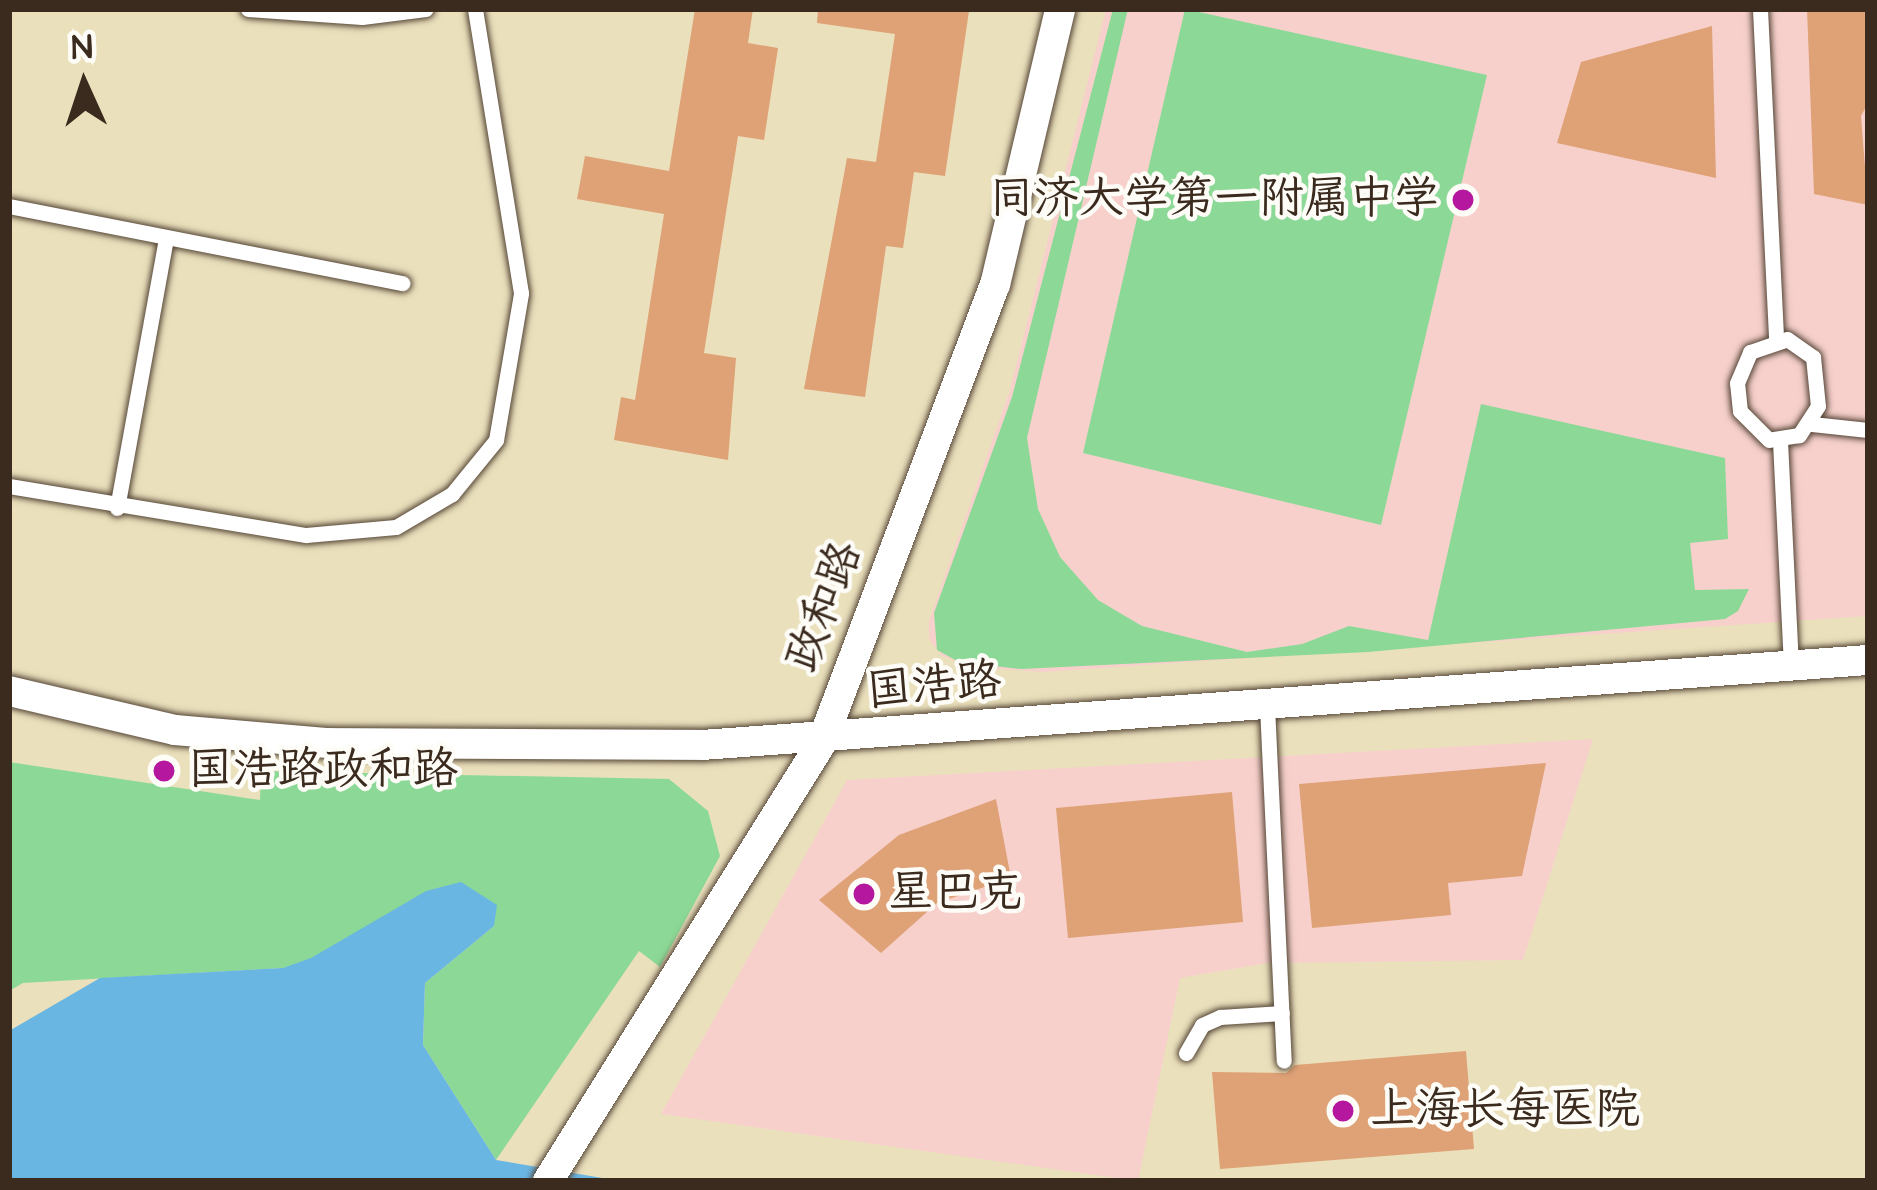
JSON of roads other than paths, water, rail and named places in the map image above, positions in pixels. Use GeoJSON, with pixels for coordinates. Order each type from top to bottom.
{"type":"FeatureCollection","features":[{"type":"Feature","properties":{"kind":"street","name":"政和路"},"geometry":{"type":"LineString","coordinates":[[548,1181],[822,742],[995,286],[1060,9]]}},
{"type":"Feature","properties":{"kind":"street","name":"国浩路"},"geometry":{"type":"LineString","coordinates":[[9,691],[175,730],[328,742],[822,742],[1868,659]]}},
{"type":"Feature","properties":{"kind":"lane"},"geometry":{"type":"LineString","coordinates":[[248,9],[343,17],[426,9]]}},
{"type":"Feature","properties":{"kind":"lane"},"geometry":{"type":"LineString","coordinates":[[9,486],[117,508],[357,536],[430,512],[481,464],[506,410],[521,293],[475,9]]}},
{"type":"Feature","properties":{"kind":"lane"},"geometry":{"type":"LineString","coordinates":[[1760,9],[1776,339]]}},
{"type":"Feature","properties":{"kind":"lane"},"geometry":{"type":"LineString","coordinates":[[9,206],[403,284]]}},
{"type":"Feature","properties":{"kind":"lane"},"geometry":{"type":"LineString","coordinates":[[117,508],[166,239]]}},
{"type":"Feature","properties":{"kind":"lane"},"geometry":{"type":"LineString","coordinates":[[1812,424],[1813,357],[1804,344],[1776,339],[1750,352],[1737,397],[1759,436],[1780,441],[1812,424],[1868,430]]}},
{"type":"Feature","properties":{"kind":"lane"},"geometry":{"type":"LineString","coordinates":[[1780,441],[1790,664]]}},
{"type":"Feature","properties":{"kind":"lane"},"geometry":{"type":"LineString","coordinates":[[1267,706],[1284,1061]]}},
{"type":"Feature","properties":{"kind":"lane"},"geometry":{"type":"LineString","coordinates":[[1186,1053],[1202,1025],[1220,1017],[1282,1013]]}},
{"type":"Feature","properties":{"kind":"water"},"geometry":{"type":"Polygon","coordinates":[[[461,882],[497,905],[494,926],[425,983],[423,1045],[496,1160],[620,1181],[9,1181],[9,1031],[100,978],[283,968],[311,958],[426,891],[461,882]]]}},
{"type":"Feature","properties":{"kind":"place","name":"同济大学第一附属中学"},"geometry":{"type":"Point","coordinates":[1463,200]}},
{"type":"Feature","properties":{"kind":"place","name":"国浩路政和路"},"geometry":{"type":"Point","coordinates":[164,771]}},
{"type":"Feature","properties":{"kind":"place","name":"星巴克"},"geometry":{"type":"Point","coordinates":[864,894]}},
{"type":"Feature","properties":{"kind":"place","name":"上海长每医院"},"geometry":{"type":"Point","coordinates":[1343,1111]}}]}
